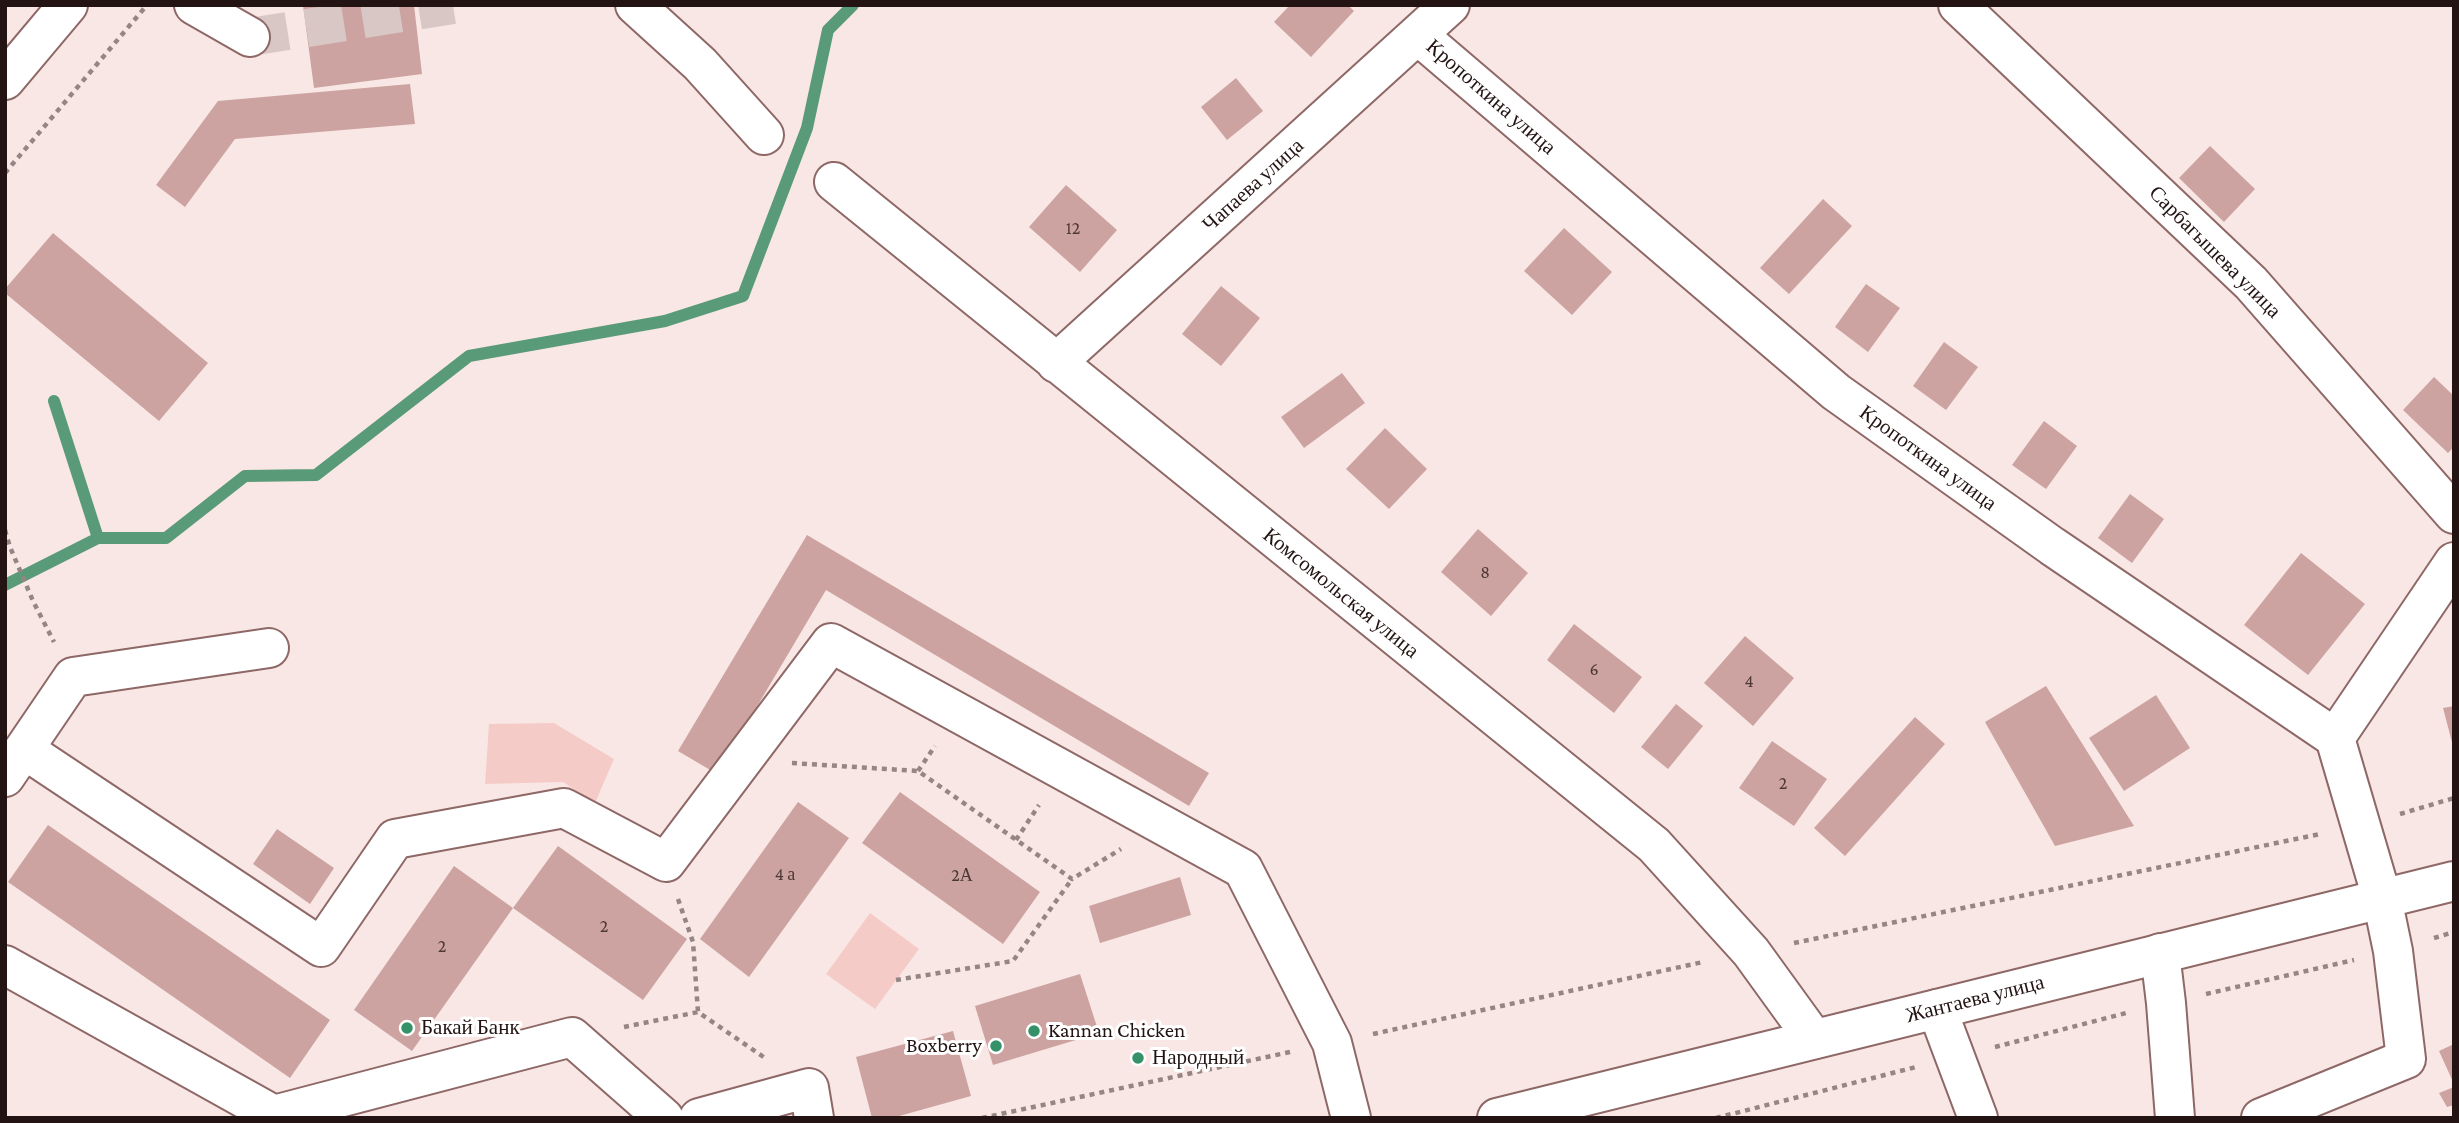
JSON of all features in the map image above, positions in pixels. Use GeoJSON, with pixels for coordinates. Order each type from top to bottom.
{"type":"FeatureCollection","features":[{"type":"Feature","properties":{"kind":"street"},"geometry":{"type":"LineString","coordinates":[[12,60],[68,5]]}},
{"type":"Feature","properties":{"kind":"street"},"geometry":{"type":"LineString","coordinates":[[194,5],[250,37]]}},
{"type":"Feature","properties":{"kind":"street"},"geometry":{"type":"LineString","coordinates":[[635,5],[700,64],[764,135]]}},
{"type":"Feature","properties":{"kind":"street","name":"Чапаева улица"},"geometry":{"type":"LineString","coordinates":[[1055,363],[1419,36],[1450,5]]}},
{"type":"Feature","properties":{"kind":"street","name":"Сарбагышева улица"},"geometry":{"type":"LineString","coordinates":[[1958,5],[2251,284],[2454,514]]}},
{"type":"Feature","properties":{"kind":"street","name":"Кропоткина улица"},"geometry":{"type":"LineString","coordinates":[[1419,36],[1836,392],[2052,547],[2334,738]]}},
{"type":"Feature","properties":{"kind":"street","name":"Комсомольская улица"},"geometry":{"type":"LineString","coordinates":[[834,182],[1654,845],[1751,952],[1814,1039]]}},
{"type":"Feature","properties":{"kind":"street"},"geometry":{"type":"LineString","coordinates":[[2262,1118],[2406,1059],[2393,951],[2382,898],[2334,738],[2454,562]]}},
{"type":"Feature","properties":{"kind":"street"},"geometry":{"type":"LineString","coordinates":[[269,648],[73,677],[15,764],[320,947],[396,839],[564,808],[666,862],[831,643],[1243,869],[1332,1043],[1351,1118]]}},
{"type":"Feature","properties":{"kind":"street","name":"Жантаева улица"},"geometry":{"type":"LineString","coordinates":[[1497,1118],[2454,881]]}},
{"type":"Feature","properties":{"kind":"street"},"geometry":{"type":"LineString","coordinates":[[2160,953],[2175,1118]]}},
{"type":"Feature","properties":{"kind":"street"},"geometry":{"type":"LineString","coordinates":[[5,965],[276,1116],[572,1037],[664,1118]]}},
{"type":"Feature","properties":{"kind":"street"},"geometry":{"type":"LineString","coordinates":[[1937,1009],[1978,1118]]}},
{"type":"Feature","properties":{"kind":"street"},"geometry":{"type":"LineString","coordinates":[[699,1118],[811,1103]]}},
{"type":"Feature","properties":{"kind":"path"},"geometry":{"type":"LineString","coordinates":[[5,173],[147,5]]}},
{"type":"Feature","properties":{"kind":"path"},"geometry":{"type":"LineString","coordinates":[[5,530],[33,601]]}},
{"type":"Feature","properties":{"kind":"path"},"geometry":{"type":"LineString","coordinates":[[742,760],[918,771],[1072,879]]}},
{"type":"Feature","properties":{"kind":"path"},"geometry":{"type":"LineString","coordinates":[[896,980],[1013,961],[1072,879],[1162,824]]}},
{"type":"Feature","properties":{"kind":"path"},"geometry":{"type":"LineString","coordinates":[[666,862],[693,942],[698,1012],[811,1103]]}},
{"type":"Feature","properties":{"kind":"path"},"geometry":{"type":"LineString","coordinates":[[1716,1118],[2166,1003],[2393,951],[2454,932]]}},
{"type":"Feature","properties":{"kind":"path"},"geometry":{"type":"LineString","coordinates":[[572,1037],[698,1012]]}},
{"type":"Feature","properties":{"kind":"shaded area"},"geometry":{"type":"Polygon","coordinates":[[[554,723],[614,759],[595,803],[563,782],[485,784],[489,724],[554,723]]]}},
{"type":"Feature","properties":{"kind":"shaded area"},"geometry":{"type":"Polygon","coordinates":[[[870,913],[919,949],[875,1009],[826,974],[870,913]]]}},
{"type":"Feature","properties":{"kind":"building"},"geometry":{"type":"Polygon","coordinates":[[[303,5],[414,5],[422,74],[314,88],[303,5]]]}},
{"type":"Feature","properties":{"kind":"building"},"geometry":{"type":"Polygon","coordinates":[[[1290,5],[1348,5],[1354,11],[1311,57],[1274,22],[1290,5]]]}},
{"type":"Feature","properties":{"kind":"building"},"geometry":{"type":"Polygon","coordinates":[[[1236,78],[1263,111],[1227,140],[1201,107],[1236,78]]]}},
{"type":"Feature","properties":{"kind":"building"},"geometry":{"type":"Polygon","coordinates":[[[410,84],[415,124],[235,139],[185,207],[156,185],[218,101],[410,84]]]}},
{"type":"Feature","properties":{"kind":"building"},"geometry":{"type":"Polygon","coordinates":[[[2210,146],[2255,189],[2224,222],[2179,178],[2210,146]]]}},
{"type":"Feature","properties":{"kind":"building"},"geometry":{"type":"Polygon","coordinates":[[[1066,185],[1117,230],[1080,272],[1029,227],[1066,185]]]}},
{"type":"Feature","properties":{"kind":"building"},"geometry":{"type":"Polygon","coordinates":[[[1823,199],[1852,226],[1789,294],[1760,268],[1823,199]]]}},
{"type":"Feature","properties":{"kind":"building"},"geometry":{"type":"Polygon","coordinates":[[[1564,228],[1612,272],[1572,315],[1524,271],[1564,228]]]}},
{"type":"Feature","properties":{"kind":"building"},"geometry":{"type":"Polygon","coordinates":[[[53,233],[208,363],[159,421],[5,293],[5,289],[53,233]]]}},
{"type":"Feature","properties":{"kind":"building"},"geometry":{"type":"Polygon","coordinates":[[[1866,284],[1900,308],[1868,352],[1835,327],[1866,284]]]}},
{"type":"Feature","properties":{"kind":"building"},"geometry":{"type":"Polygon","coordinates":[[[1221,286],[1260,318],[1221,366],[1182,334],[1221,286]]]}},
{"type":"Feature","properties":{"kind":"building"},"geometry":{"type":"Polygon","coordinates":[[[1944,342],[1978,367],[1946,410],[1913,386],[1944,342]]]}},
{"type":"Feature","properties":{"kind":"building"},"geometry":{"type":"Polygon","coordinates":[[[1342,373],[1365,403],[1304,448],[1281,417],[1342,373]]]}},
{"type":"Feature","properties":{"kind":"building"},"geometry":{"type":"Polygon","coordinates":[[[2434,377],[2454,396],[2454,447],[2448,453],[2403,410],[2434,377]]]}},
{"type":"Feature","properties":{"kind":"building"},"geometry":{"type":"Polygon","coordinates":[[[2044,421],[2077,446],[2046,489],[2012,465],[2044,421]]]}},
{"type":"Feature","properties":{"kind":"building"},"geometry":{"type":"Polygon","coordinates":[[[1385,428],[1427,469],[1389,509],[1346,469],[1385,428]]]}},
{"type":"Feature","properties":{"kind":"building"},"geometry":{"type":"Polygon","coordinates":[[[2130,494],[2164,519],[2132,563],[2098,538],[2130,494]]]}},
{"type":"Feature","properties":{"kind":"building"},"geometry":{"type":"Polygon","coordinates":[[[1478,529],[1528,573],[1491,616],[1441,572],[1478,529]]]}},
{"type":"Feature","properties":{"kind":"building"},"geometry":{"type":"Polygon","coordinates":[[[807,535],[1209,773],[1189,806],[826,590],[717,774],[678,751],[807,535]]]}},
{"type":"Feature","properties":{"kind":"building"},"geometry":{"type":"Polygon","coordinates":[[[2301,553],[2365,604],[2308,675],[2244,625],[2301,553]]]}},
{"type":"Feature","properties":{"kind":"building"},"geometry":{"type":"Polygon","coordinates":[[[1574,624],[1642,677],[1614,713],[1547,660],[1574,624]]]}},
{"type":"Feature","properties":{"kind":"building"},"geometry":{"type":"Polygon","coordinates":[[[1745,636],[1794,678],[1753,726],[1704,683],[1745,636]]]}},
{"type":"Feature","properties":{"kind":"building"},"geometry":{"type":"Polygon","coordinates":[[[2046,686],[2134,826],[2055,846],[1985,722],[2046,686]]]}},
{"type":"Feature","properties":{"kind":"building"},"geometry":{"type":"Polygon","coordinates":[[[2156,695],[2190,748],[2124,791],[2089,738],[2156,695]]]}},
{"type":"Feature","properties":{"kind":"building"},"geometry":{"type":"Polygon","coordinates":[[[1676,704],[1703,726],[1668,769],[1641,747],[1676,704]]]}},
{"type":"Feature","properties":{"kind":"building"},"geometry":{"type":"Polygon","coordinates":[[[2454,706],[2454,746],[2453,746],[2443,708],[2454,706]]]}},
{"type":"Feature","properties":{"kind":"building"},"geometry":{"type":"Polygon","coordinates":[[[1915,717],[1945,744],[1845,856],[1814,828],[1915,717]]]}},
{"type":"Feature","properties":{"kind":"building"},"geometry":{"type":"Polygon","coordinates":[[[1772,741],[1827,779],[1794,826],[1739,788],[1772,741]]]}},
{"type":"Feature","properties":{"kind":"building"},"geometry":{"type":"Polygon","coordinates":[[[900,792],[1040,892],[1003,944],[862,843],[900,792]]]}},
{"type":"Feature","properties":{"kind":"building"},"geometry":{"type":"Polygon","coordinates":[[[798,802],[849,838],[749,977],[700,939],[798,802]]]}},
{"type":"Feature","properties":{"kind":"building"},"geometry":{"type":"Polygon","coordinates":[[[48,825],[330,1020],[290,1078],[8,882],[48,825]]]}},
{"type":"Feature","properties":{"kind":"building"},"geometry":{"type":"Polygon","coordinates":[[[277,829],[334,868],[310,904],[253,864],[277,829]]]}},
{"type":"Feature","properties":{"kind":"building"},"geometry":{"type":"Polygon","coordinates":[[[558,846],[687,939],[643,1000],[513,908],[558,846]]]}},
{"type":"Feature","properties":{"kind":"building"},"geometry":{"type":"Polygon","coordinates":[[[454,866],[513,908],[412,1051],[354,1010],[454,866]]]}},
{"type":"Feature","properties":{"kind":"building"},"geometry":{"type":"Polygon","coordinates":[[[1180,877],[1191,915],[1100,943],[1089,906],[1180,877]]]}},
{"type":"Feature","properties":{"kind":"building"},"geometry":{"type":"Polygon","coordinates":[[[1080,974],[1099,1033],[993,1065],[975,1006],[1080,974]]]}},
{"type":"Feature","properties":{"kind":"building"},"geometry":{"type":"Polygon","coordinates":[[[953,1031],[971,1096],[892,1118],[872,1118],[856,1057],[953,1031]]]}},
{"type":"Feature","properties":{"kind":"building"},"geometry":{"type":"Polygon","coordinates":[[[2454,1044],[2454,1084],[2439,1051],[2454,1044]]]}},
{"type":"Feature","properties":{"kind":"building"},"geometry":{"type":"Polygon","coordinates":[[[2454,1087],[2454,1105],[2447,1107],[2439,1093],[2454,1087]]]}},
{"type":"Feature","properties":{"kind":"waterway"},"geometry":{"type":"LineString","coordinates":[[5,585],[98,538],[166,538],[245,476],[316,475],[469,356],[665,321],[743,296],[807,128],[828,30],[853,5]]}},
{"type":"Feature","properties":{"kind":"waterway"},"geometry":{"type":"LineString","coordinates":[[54,401],[98,538]]}},
{"type":"Feature","properties":{"kind":"tunnel"},"geometry":{"type":"LineString","coordinates":[[250,37],[453,5]]}},
{"type":"Feature","properties":{"kind":"place","name":"Бакай Банк"},"geometry":{"type":"Point","coordinates":[407,1028]}},
{"type":"Feature","properties":{"kind":"place","name":"Kannan Chicken"},"geometry":{"type":"Point","coordinates":[1034,1031]}},
{"type":"Feature","properties":{"kind":"place","name":"Boxberry"},"geometry":{"type":"Point","coordinates":[996,1046]}},
{"type":"Feature","properties":{"kind":"place","name":"Народный"},"geometry":{"type":"Point","coordinates":[1138,1058]}}]}
